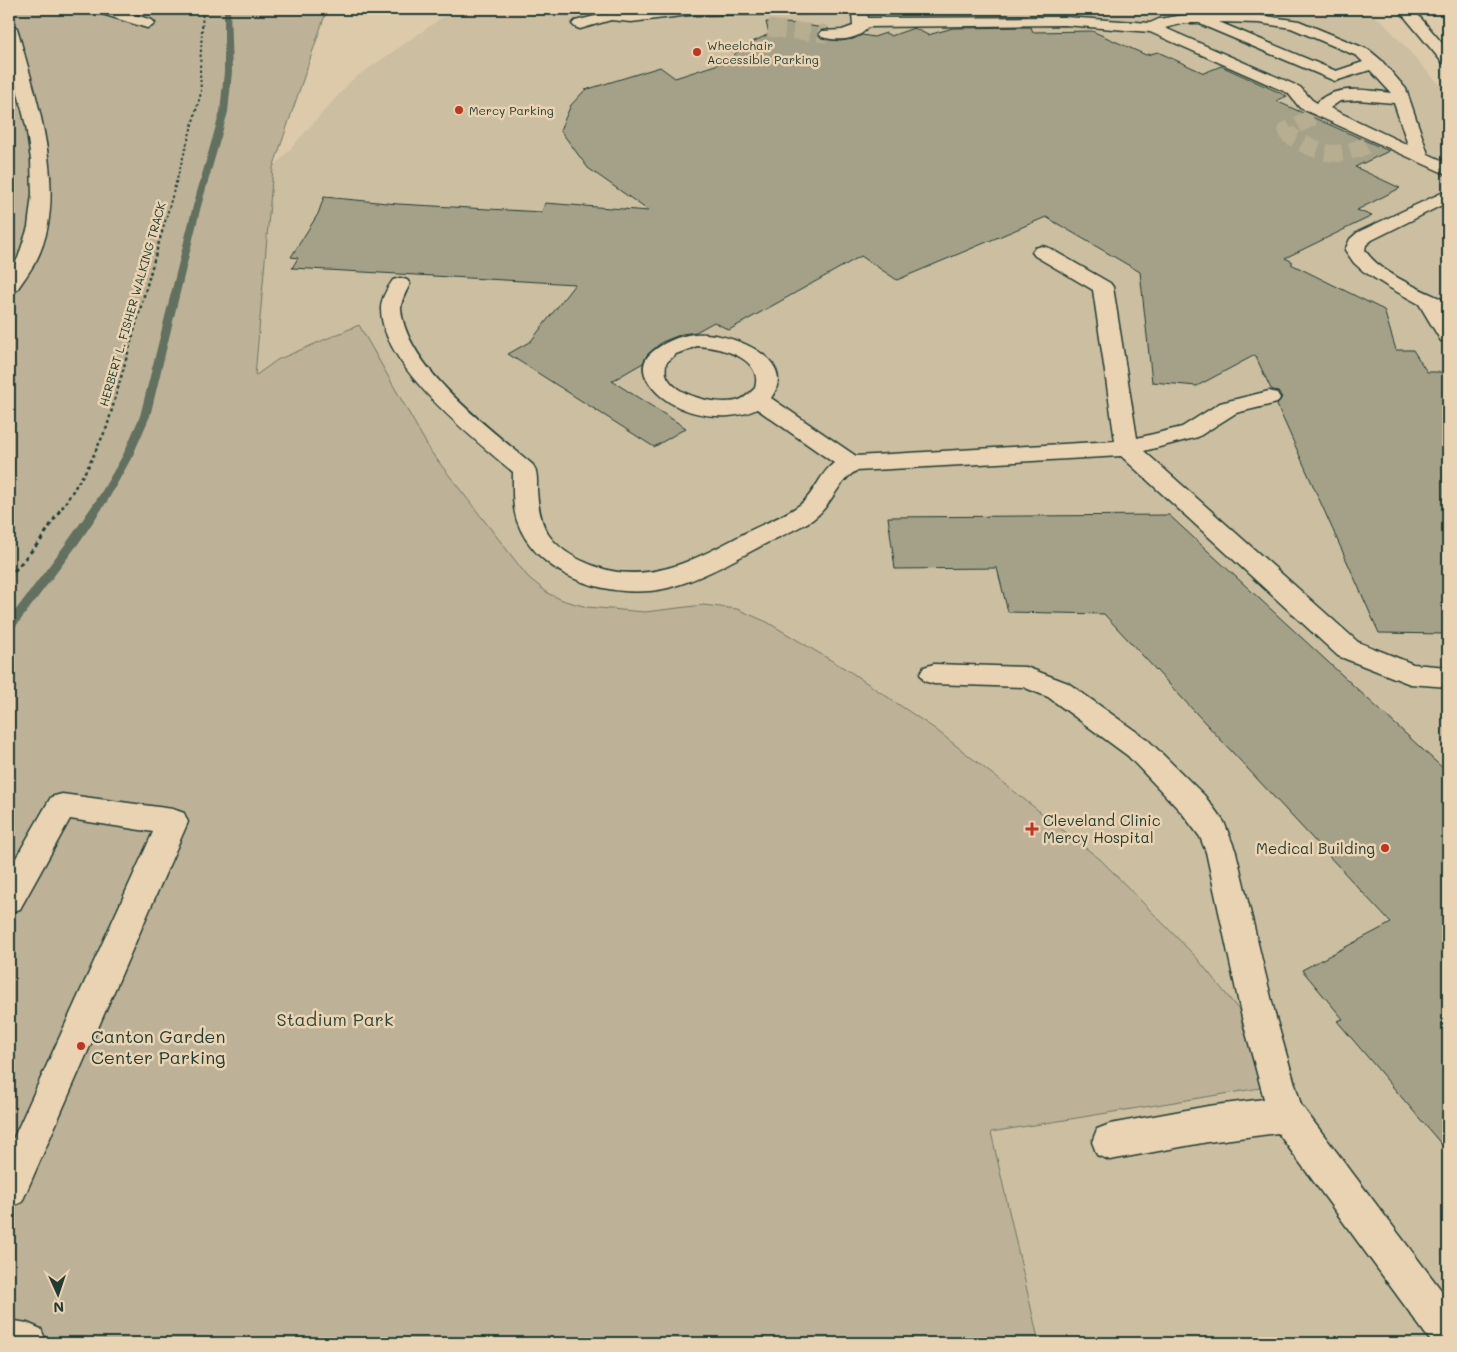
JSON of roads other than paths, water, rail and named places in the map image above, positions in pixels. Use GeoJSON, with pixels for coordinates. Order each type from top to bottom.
{"type":"FeatureCollection","features":[{"type":"Feature","properties":{"kind":"street"},"geometry":{"type":"LineString","coordinates":[[101,9],[147,23]]}},
{"type":"Feature","properties":{"kind":"street"},"geometry":{"type":"LineString","coordinates":[[1405,9],[1448,59]]}},
{"type":"Feature","properties":{"kind":"street"},"geometry":{"type":"LineString","coordinates":[[738,10],[740,22],[745,25]]}},
{"type":"Feature","properties":{"kind":"street"},"geometry":{"type":"LineString","coordinates":[[580,24],[611,16],[631,18],[690,11],[738,10],[1065,21],[1153,28],[1294,90],[1318,115],[1376,141],[1420,156],[1448,170]]}},
{"type":"Feature","properties":{"kind":"street"},"geometry":{"type":"LineString","coordinates":[[827,34],[849,33],[860,28],[859,14]]}},
{"type":"Feature","properties":{"kind":"street"},"geometry":{"type":"LineString","coordinates":[[595,30],[622,24],[631,18]]}},
{"type":"Feature","properties":{"kind":"street"},"geometry":{"type":"LineString","coordinates":[[1153,28],[1174,20],[1195,18],[1243,18],[1294,24],[1363,53],[1367,66],[1398,88],[1420,156]]}},
{"type":"Feature","properties":{"kind":"street"},"geometry":{"type":"LineString","coordinates":[[1195,18],[1335,76],[1367,66]]}},
{"type":"Feature","properties":{"kind":"street"},"geometry":{"type":"LineString","coordinates":[[9,28],[24,81],[38,148],[42,187],[39,225],[32,248],[9,287]]}},
{"type":"Feature","properties":{"kind":"street"},"geometry":{"type":"LineString","coordinates":[[1318,115],[1325,103],[1341,96],[1359,95],[1401,99]]}},
{"type":"Feature","properties":{"kind":"street"},"geometry":{"type":"LineString","coordinates":[[1448,195],[1365,236],[1356,245],[1357,256],[1368,266],[1448,310]]}},
{"type":"Feature","properties":{"kind":"street"},"geometry":{"type":"LineString","coordinates":[[1042,252],[1103,287],[1126,448],[1348,649],[1410,674],[1448,677]]}},
{"type":"Feature","properties":{"kind":"street"},"geometry":{"type":"LineString","coordinates":[[400,284],[392,301],[392,309],[395,328],[409,358],[456,409],[525,470],[525,496],[530,524],[540,542],[565,562],[592,576],[624,582],[644,582],[670,578],[702,567],[807,511],[827,491],[837,473],[852,464],[1126,448],[1190,432],[1228,408],[1269,398]]}},
{"type":"Feature","properties":{"kind":"street"},"geometry":{"type":"LineString","coordinates":[[1426,298],[1448,337]]}},
{"type":"Feature","properties":{"kind":"street"},"geometry":{"type":"LineString","coordinates":[[706,340],[727,344],[744,352],[763,367],[768,380],[767,388],[758,398],[742,407],[732,409],[710,408],[691,404],[673,396],[659,384],[654,364],[659,357],[684,343],[706,340]]}},
{"type":"Feature","properties":{"kind":"street"},"geometry":{"type":"LineString","coordinates":[[758,398],[852,464]]}},
{"type":"Feature","properties":{"kind":"street"},"geometry":{"type":"LineString","coordinates":[[934,674],[1026,677],[1058,690],[1138,748],[1193,804],[1214,831],[1221,852],[1258,1018],[1286,1114],[1448,1332]]}},
{"type":"Feature","properties":{"kind":"street"},"geometry":{"type":"LineString","coordinates":[[9,898],[62,806],[173,822],[9,1189]]}},
{"type":"Feature","properties":{"kind":"street"},"geometry":{"type":"LineString","coordinates":[[1110,1142],[1208,1124],[1286,1114]]}},
{"type":"Feature","properties":{"kind":"street"},"geometry":{"type":"LineString","coordinates":[[9,1340],[27,1343]]}},
{"type":"Feature","properties":{"kind":"waterway"},"geometry":{"type":"LineString","coordinates":[[9,627],[74,541],[104,497],[128,455],[145,416],[197,206],[224,112],[228,72],[227,9]]}},
{"type":"Feature","properties":{"kind":"tunnel"},"geometry":{"type":"LineString","coordinates":[[768,28],[827,34]]}},
{"type":"Feature","properties":{"kind":"tunnel"},"geometry":{"type":"LineString","coordinates":[[1313,117],[1287,130],[1289,135],[1311,147],[1329,153],[1348,152],[1371,143]]}},
{"type":"Feature","properties":{"kind":"place","name":"Wheelchair Accessible Parking"},"geometry":{"type":"Point","coordinates":[697,52]}},
{"type":"Feature","properties":{"kind":"place","name":"Mercy Parking"},"geometry":{"type":"Point","coordinates":[459,110]}},
{"type":"Feature","properties":{"kind":"place","name":"Cleveland Clinic Mercy Hospital"},"geometry":{"type":"Point","coordinates":[1032,829]}},
{"type":"Feature","properties":{"kind":"place","name":"Medical Building"},"geometry":{"type":"Point","coordinates":[1385,848]}},
{"type":"Feature","properties":{"kind":"place","name":"Canton Garden Center Parking"},"geometry":{"type":"Point","coordinates":[81,1046]}},
{"type":"Feature","properties":{"kind":"park label","name":"Stadium Park"},"geometry":{"type":"Point","coordinates":[335,1019]}}]}
